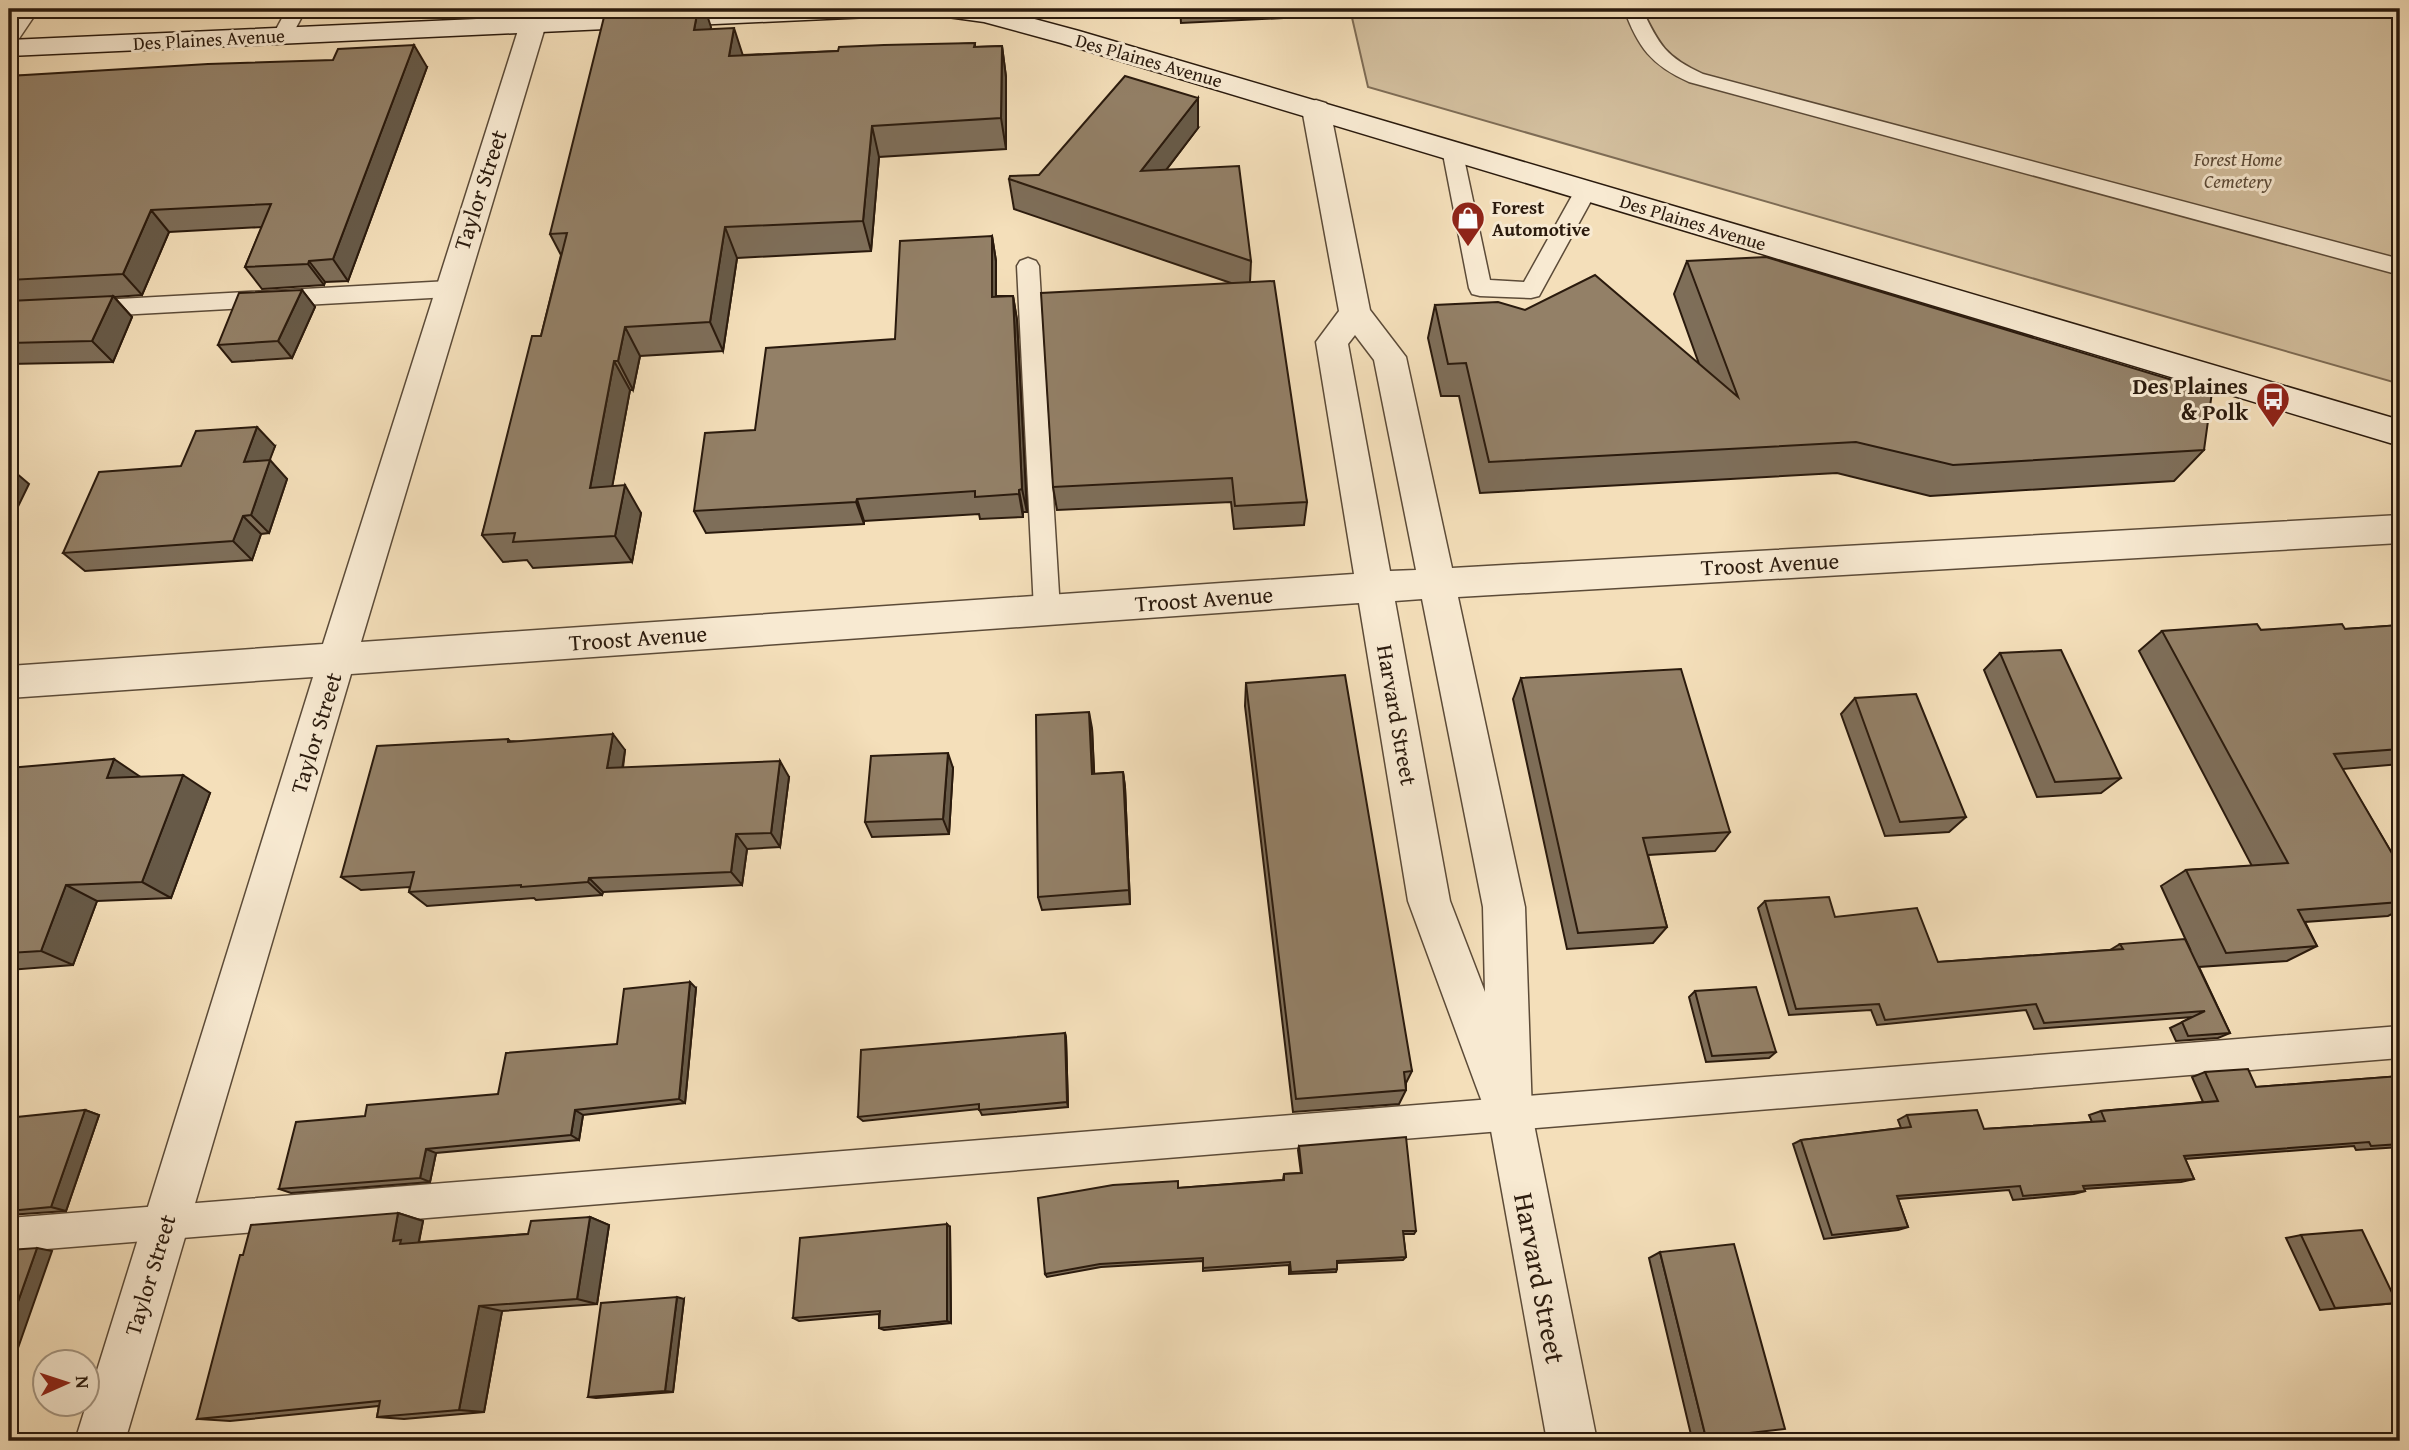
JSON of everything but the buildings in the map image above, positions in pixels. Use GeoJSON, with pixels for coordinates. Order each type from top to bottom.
{"type":"FeatureCollection","features":[{"type":"Feature","properties":{"kind":"street","name":"Des Plaines Avenue"},"geometry":{"type":"LineString","coordinates":[[9,48],[870,9]]}},
{"type":"Feature","properties":{"kind":"street","name":"Des Plaines Avenue"},"geometry":{"type":"LineString","coordinates":[[942,9],[986,14],[1316,108],[2400,433]]}},
{"type":"Feature","properties":{"kind":"street","name":"Taylor Street"},"geometry":{"type":"LineString","coordinates":[[100,1441],[449,289],[533,24]]}},
{"type":"Feature","properties":{"kind":"street","name":"Harvard Street"},"geometry":{"type":"LineString","coordinates":[[1316,108],[1355,313],[1390,357],[1504,906],[1509,1114],[1572,1441]]}},
{"type":"Feature","properties":{"kind":"street","name":"Harvard Street"},"geometry":{"type":"LineString","coordinates":[[1355,313],[1332,342],[1429,901],[1509,1114]]}},
{"type":"Feature","properties":{"kind":"street","name":"Troost Avenue"},"geometry":{"type":"LineString","coordinates":[[9,682],[1436,583],[2400,529]]}},
{"type":"Feature","properties":{"kind":"lane"},"geometry":{"type":"LineString","coordinates":[[9,39],[29,9]]}},
{"type":"Feature","properties":{"kind":"lane"},"geometry":{"type":"LineString","coordinates":[[284,35],[296,9]]}},
{"type":"Feature","properties":{"kind":"lane"},"geometry":{"type":"LineString","coordinates":[[1633,9],[1650,50],[1669,65],[1696,78],[2400,267]]}},
{"type":"Feature","properties":{"kind":"lane"},"geometry":{"type":"LineString","coordinates":[[1452,149],[1480,288],[1531,290],[1586,190]]}},
{"type":"Feature","properties":{"kind":"lane"},"geometry":{"type":"LineString","coordinates":[[1028,266],[1047,610]]}},
{"type":"Feature","properties":{"kind":"lane"},"geometry":{"type":"LineString","coordinates":[[9,313],[449,289]]}},
{"type":"Feature","properties":{"kind":"lane"},"geometry":{"type":"LineString","coordinates":[[9,1235],[2400,1042]]}},
{"type":"Feature","properties":{"kind":"green space","name":"Forest Home Cemetery"},"geometry":{"type":"Polygon","coordinates":[[[1350,9],[2400,9],[2400,384],[1368,87],[1350,9]]]}},
{"type":"Feature","properties":{"kind":"place","name":"Forest Automotive"},"geometry":{"type":"Point","coordinates":[1468,248]}},
{"type":"Feature","properties":{"kind":"place","name":"Des Plaines & Polk"},"geometry":{"type":"Point","coordinates":[2273,429]}}]}
